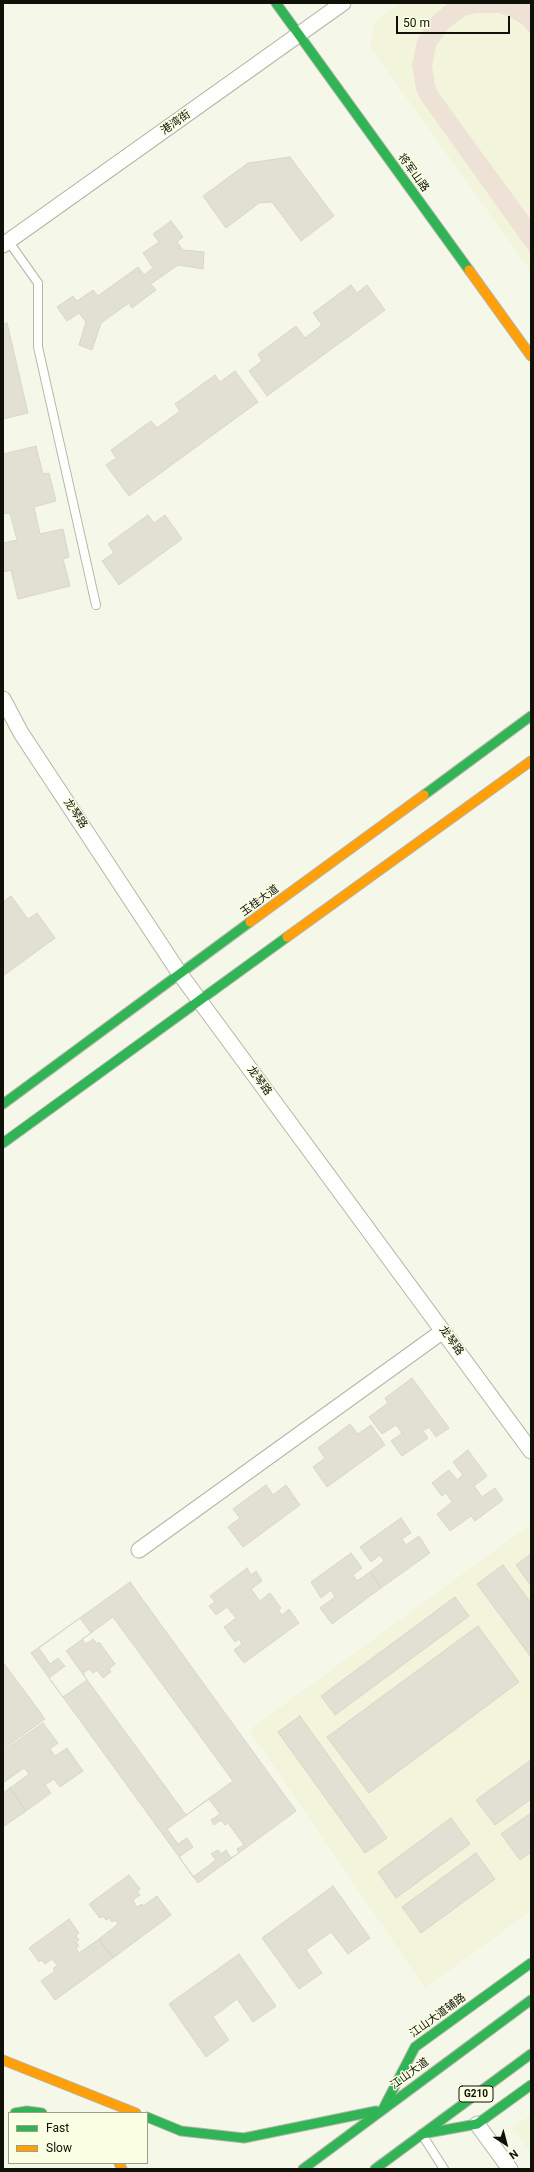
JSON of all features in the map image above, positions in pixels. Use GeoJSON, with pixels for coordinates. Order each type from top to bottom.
{"type":"FeatureCollection","features":[{"type":"Feature","properties":{"kind":"main road","name":"将军山路"},"geometry":{"type":"LineString","coordinates":[[276,3],[531,356]]}},
{"type":"Feature","properties":{"kind":"main road","name":"玉桂大道"},"geometry":{"type":"LineString","coordinates":[[3,1104],[531,716]]}},
{"type":"Feature","properties":{"kind":"main road"},"geometry":{"type":"LineString","coordinates":[[3,1143],[531,761]]}},
{"type":"Feature","properties":{"kind":"main road","name":"江山大道辅路"},"geometry":{"type":"LineString","coordinates":[[383,2109],[415,2047],[531,1963]]}},
{"type":"Feature","properties":{"kind":"main road","name":"江山大道"},"geometry":{"type":"LineString","coordinates":[[303,2169],[531,2000]]}},
{"type":"Feature","properties":{"kind":"main road","name":"G210"},"geometry":{"type":"LineString","coordinates":[[375,2169],[531,2054]]}},
{"type":"Feature","properties":{"kind":"main road"},"geometry":{"type":"LineString","coordinates":[[3,2060],[133,2112]]}},
{"type":"Feature","properties":{"kind":"main road"},"geometry":{"type":"LineString","coordinates":[[399,2163],[422,2134],[477,2124],[531,2085]]}},
{"type":"Feature","properties":{"kind":"main road"},"geometry":{"type":"LineString","coordinates":[[148,2117],[181,2131],[244,2138],[383,2109]]}},
{"type":"Feature","properties":{"kind":"main road"},"geometry":{"type":"LineString","coordinates":[[21,2112],[34,2112]]}},
{"type":"Feature","properties":{"kind":"street","name":"港湾街"},"geometry":{"type":"LineString","coordinates":[[6,243],[343,3]]}},
{"type":"Feature","properties":{"kind":"street","name":"龙琴路"},"geometry":{"type":"LineString","coordinates":[[3,699],[21,733],[180,974],[531,1451]]}},
{"type":"Feature","properties":{"kind":"street"},"geometry":{"type":"LineString","coordinates":[[140,1550],[443,1331]]}},
{"type":"Feature","properties":{"kind":"street"},"geometry":{"type":"LineString","coordinates":[[477,2124],[510,2169]]}},
{"type":"Feature","properties":{"kind":"lane"},"geometry":{"type":"LineString","coordinates":[[6,243],[38,283],[38,347],[96,605]]}},
{"type":"Feature","properties":{"kind":"lane"},"geometry":{"type":"LineString","coordinates":[[422,2134],[444,2169]]}},
{"type":"Feature","properties":{"kind":"shaded area"},"geometry":{"type":"Polygon","coordinates":[[[400,3],[531,3],[531,272],[370,47],[375,21],[400,3]]]}},
{"type":"Feature","properties":{"kind":"shaded area"},"geometry":{"type":"Polygon","coordinates":[[[448,3],[531,3],[531,34],[522,24],[499,13],[476,13],[465,16],[448,29],[436,46],[432,66],[435,86],[440,95],[531,220],[531,254],[421,100],[416,89],[412,65],[417,41],[429,20],[448,3]]]}},
{"type":"Feature","properties":{"kind":"shaded area"},"geometry":{"type":"Polygon","coordinates":[[[531,1524],[531,1911],[425,1988],[249,1730],[531,1524]]]}},
{"type":"Feature","properties":{"kind":"shaded area"},"geometry":{"type":"Polygon","coordinates":[[[531,2115],[531,2154],[512,2128],[531,2115]]]}},
{"type":"Feature","properties":{"kind":"building"},"geometry":{"type":"Polygon","coordinates":[[[290,157],[334,216],[301,241],[272,202],[259,203],[226,228],[203,196],[248,163],[290,157]]]}},
{"type":"Feature","properties":{"kind":"building"},"geometry":{"type":"Polygon","coordinates":[[[171,221],[183,237],[177,242],[183,250],[204,252],[203,269],[178,265],[151,284],[156,290],[132,308],[129,303],[101,323],[92,350],[79,345],[86,322],[79,313],[67,321],[57,307],[73,296],[77,301],[93,290],[98,296],[138,267],[144,275],[153,268],[143,253],[159,242],[153,234],[171,221]]]}},
{"type":"Feature","properties":{"kind":"building"},"geometry":{"type":"Polygon","coordinates":[[[351,285],[357,293],[367,285],[385,310],[267,396],[249,371],[262,361],[258,354],[296,326],[305,338],[322,325],[313,313],[351,285]]]}},
{"type":"Feature","properties":{"kind":"building"},"geometry":{"type":"Polygon","coordinates":[[[7,323],[28,413],[3,419],[3,324],[7,323]]]}},
{"type":"Feature","properties":{"kind":"building"},"geometry":{"type":"Polygon","coordinates":[[[235,371],[258,402],[129,496],[106,465],[116,458],[111,450],[151,421],[157,428],[180,411],[175,404],[215,375],[220,382],[235,371]]]}},
{"type":"Feature","properties":{"kind":"building"},"geometry":{"type":"Polygon","coordinates":[[[36,446],[43,474],[49,473],[56,501],[34,507],[40,534],[63,529],[69,557],[63,559],[70,586],[18,599],[11,570],[3,572],[3,543],[17,540],[10,513],[3,514],[3,454],[36,446]]]}},
{"type":"Feature","properties":{"kind":"building"},"geometry":{"type":"Polygon","coordinates":[[[148,515],[154,523],[165,515],[182,539],[119,585],[102,561],[114,553],[108,544],[148,515]]]}},
{"type":"Feature","properties":{"kind":"building"},"geometry":{"type":"Polygon","coordinates":[[[11,896],[28,919],[37,913],[55,938],[3,976],[3,902],[11,896]]]}},
{"type":"Feature","properties":{"kind":"building"},"geometry":{"type":"Polygon","coordinates":[[[412,1378],[449,1428],[436,1437],[429,1427],[423,1431],[428,1438],[402,1456],[391,1441],[402,1433],[396,1425],[382,1434],[369,1417],[388,1403],[385,1398],[412,1378]]]}},
{"type":"Feature","properties":{"kind":"building"},"geometry":{"type":"Polygon","coordinates":[[[350,1424],[358,1434],[371,1425],[385,1445],[327,1487],[313,1467],[325,1458],[318,1448],[350,1424]]]}},
{"type":"Feature","properties":{"kind":"building"},"geometry":{"type":"Polygon","coordinates":[[[468,1450],[487,1476],[474,1486],[482,1497],[495,1488],[503,1500],[475,1521],[471,1516],[450,1531],[437,1514],[452,1502],[446,1493],[442,1496],[432,1483],[449,1470],[457,1480],[463,1475],[453,1462],[468,1450]]]}},
{"type":"Feature","properties":{"kind":"building"},"geometry":{"type":"Polygon","coordinates":[[[266,1485],[273,1495],[286,1485],[300,1505],[243,1547],[228,1527],[240,1518],[233,1509],[266,1485]]]}},
{"type":"Feature","properties":{"kind":"building"},"geometry":{"type":"Polygon","coordinates":[[[401,1518],[411,1533],[402,1539],[406,1545],[419,1536],[430,1553],[381,1588],[370,1572],[384,1561],[380,1555],[371,1562],[360,1547],[401,1518]]]}},
{"type":"Feature","properties":{"kind":"building"},"geometry":{"type":"Polygon","coordinates":[[[351,1553],[362,1568],[353,1575],[357,1581],[370,1572],[381,1588],[332,1624],[320,1608],[335,1597],[331,1590],[321,1598],[311,1582],[351,1553]]]}},
{"type":"Feature","properties":{"kind":"building"},"geometry":{"type":"Polygon","coordinates":[[[531,1554],[531,1586],[516,1565],[531,1554]]]}},
{"type":"Feature","properties":{"kind":"building"},"geometry":{"type":"Polygon","coordinates":[[[503,1565],[531,1603],[531,1657],[477,1584],[503,1565]]]}},
{"type":"Feature","properties":{"kind":"building"},"geometry":{"type":"Polygon","coordinates":[[[247,1568],[251,1575],[256,1571],[262,1581],[251,1589],[260,1601],[270,1593],[281,1608],[278,1610],[282,1615],[289,1609],[299,1623],[244,1663],[234,1650],[242,1644],[239,1639],[235,1642],[224,1627],[236,1618],[227,1607],[216,1615],[209,1606],[215,1602],[210,1596],[247,1568]]]}},
{"type":"Feature","properties":{"kind":"building"},"geometry":{"type":"Polygon","coordinates":[[[130,1582],[296,1811],[198,1883],[31,1653],[130,1582]],[[113,1617],[66,1651],[186,1815],[233,1781],[113,1617]]]}},
{"type":"Feature","properties":{"kind":"building"},"geometry":{"type":"Polygon","coordinates":[[[455,1597],[469,1616],[335,1715],[321,1696],[455,1597]]]}},
{"type":"Feature","properties":{"kind":"building"},"geometry":{"type":"Polygon","coordinates":[[[80,1618],[91,1633],[82,1639],[86,1644],[93,1639],[97,1644],[99,1642],[115,1664],[109,1669],[111,1672],[103,1678],[97,1670],[93,1673],[89,1669],[83,1673],[87,1680],[63,1697],[49,1678],[65,1666],[58,1658],[50,1664],[39,1648],[80,1618]]]}},
{"type":"Feature","properties":{"kind":"building"},"geometry":{"type":"Polygon","coordinates":[[[478,1626],[519,1682],[369,1793],[327,1737],[478,1626]]]}},
{"type":"Feature","properties":{"kind":"building"},"geometry":{"type":"Polygon","coordinates":[[[3,1662],[45,1719],[3,1749],[3,1662]]]}},
{"type":"Feature","properties":{"kind":"building"},"geometry":{"type":"Polygon","coordinates":[[[300,1716],[387,1838],[365,1853],[278,1732],[300,1716]]]}},
{"type":"Feature","properties":{"kind":"building"},"geometry":{"type":"Polygon","coordinates":[[[43,1723],[58,1743],[50,1749],[55,1756],[67,1748],[83,1771],[60,1787],[54,1779],[45,1785],[51,1793],[26,1811],[10,1788],[29,1774],[24,1768],[3,1783],[3,1751],[43,1723]]]}},
{"type":"Feature","properties":{"kind":"building"},"geometry":{"type":"Polygon","coordinates":[[[531,1760],[531,1799],[495,1825],[476,1800],[531,1760]]]}},
{"type":"Feature","properties":{"kind":"building"},"geometry":{"type":"Polygon","coordinates":[[[10,1788],[26,1811],[3,1827],[3,1793],[10,1788]]]}},
{"type":"Feature","properties":{"kind":"building"},"geometry":{"type":"Polygon","coordinates":[[[209,1799],[220,1814],[211,1820],[214,1825],[221,1820],[225,1825],[228,1823],[244,1845],[237,1849],[239,1853],[231,1858],[226,1850],[221,1854],[218,1850],[211,1854],[216,1860],[193,1877],[179,1857],[193,1847],[187,1838],[178,1844],[167,1829],[209,1799]]]}},
{"type":"Feature","properties":{"kind":"building"},"geometry":{"type":"Polygon","coordinates":[[[531,1813],[531,1852],[520,1860],[501,1834],[531,1813]]]}},
{"type":"Feature","properties":{"kind":"building"},"geometry":{"type":"Polygon","coordinates":[[[451,1818],[470,1844],[396,1898],[378,1872],[451,1818]]]}},
{"type":"Feature","properties":{"kind":"building"},"geometry":{"type":"Polygon","coordinates":[[[476,1853],[495,1879],[421,1933],[402,1907],[476,1853]]]}},
{"type":"Feature","properties":{"kind":"building"},"geometry":{"type":"Polygon","coordinates":[[[129,1875],[140,1889],[137,1891],[140,1895],[133,1900],[137,1907],[142,1904],[143,1906],[157,1896],[171,1915],[113,1958],[99,1939],[118,1924],[115,1920],[112,1922],[109,1918],[106,1920],[103,1916],[100,1918],[89,1904],[129,1875]]]}},
{"type":"Feature","properties":{"kind":"building"},"geometry":{"type":"Polygon","coordinates":[[[333,1886],[370,1938],[348,1954],[331,1932],[306,1950],[322,1973],[299,1989],[262,1938],[333,1886]]]}},
{"type":"Feature","properties":{"kind":"building"},"geometry":{"type":"Polygon","coordinates":[[[69,1919],[79,1933],[76,1936],[79,1940],[76,1942],[79,1946],[76,1948],[79,1953],[99,1939],[113,1958],[55,2000],[41,1981],[55,1971],[53,1969],[57,1965],[52,1959],[45,1964],[42,1960],[39,1962],[29,1948],[69,1919]]]}},
{"type":"Feature","properties":{"kind":"building"},"geometry":{"type":"Polygon","coordinates":[[[239,1954],[276,2006],[253,2022],[237,1999],[213,2017],[229,2040],[206,2057],[169,2004],[239,1954]]]}},
{"type":"Feature","properties":{"kind":"traffic: fast"},"geometry":{"type":"LineString","coordinates":[[276,3],[469,270]]}},
{"type":"Feature","properties":{"kind":"traffic: fast"},"geometry":{"type":"LineString","coordinates":[[424,795],[531,716]]}},
{"type":"Feature","properties":{"kind":"traffic: fast"},"geometry":{"type":"LineString","coordinates":[[3,1104],[250,922]]}},
{"type":"Feature","properties":{"kind":"traffic: fast"},"geometry":{"type":"LineString","coordinates":[[3,1143],[287,937]]}},
{"type":"Feature","properties":{"kind":"traffic: fast"},"geometry":{"type":"LineString","coordinates":[[383,2109],[415,2047],[531,1963]]}},
{"type":"Feature","properties":{"kind":"traffic: fast"},"geometry":{"type":"LineString","coordinates":[[303,2169],[531,2000]]}},
{"type":"Feature","properties":{"kind":"traffic: fast"},"geometry":{"type":"LineString","coordinates":[[375,2169],[531,2054]]}},
{"type":"Feature","properties":{"kind":"traffic: fast"},"geometry":{"type":"LineString","coordinates":[[422,2134],[477,2124],[531,2085]]}},
{"type":"Feature","properties":{"kind":"traffic: fast"},"geometry":{"type":"LineString","coordinates":[[148,2117],[181,2131],[244,2138],[376,2111]]}},
{"type":"Feature","properties":{"kind":"traffic: fast"},"geometry":{"type":"LineString","coordinates":[[21,2112],[34,2112]]}},
{"type":"Feature","properties":{"kind":"traffic: slow"},"geometry":{"type":"LineString","coordinates":[[469,270],[531,356]]}},
{"type":"Feature","properties":{"kind":"traffic: slow"},"geometry":{"type":"LineString","coordinates":[[287,937],[531,761]]}},
{"type":"Feature","properties":{"kind":"traffic: slow"},"geometry":{"type":"LineString","coordinates":[[250,922],[424,795]]}},
{"type":"Feature","properties":{"kind":"traffic: slow"},"geometry":{"type":"LineString","coordinates":[[3,2060],[133,2112]]}},
{"type":"Feature","properties":{"kind":"traffic: slow"},"geometry":{"type":"LineString","coordinates":[[120,2164],[122,2169]]}}]}
